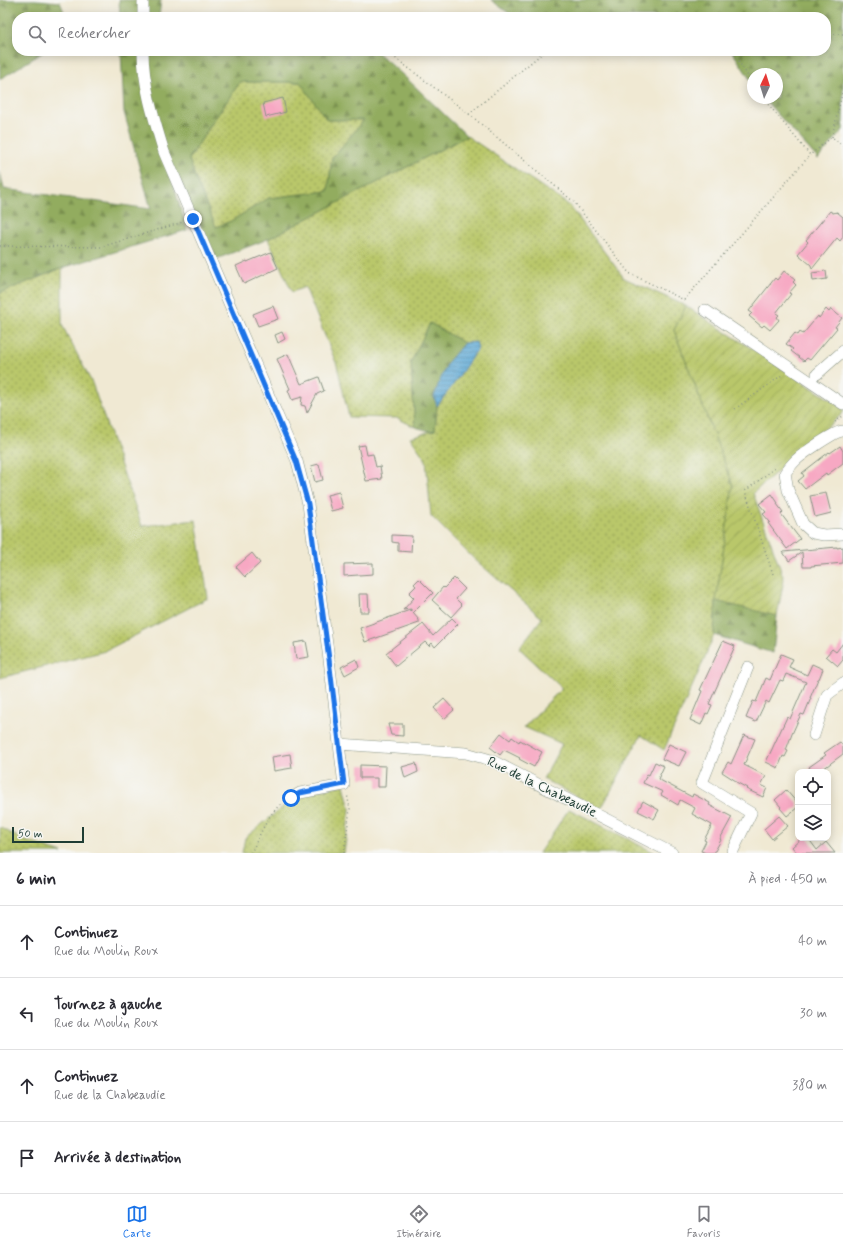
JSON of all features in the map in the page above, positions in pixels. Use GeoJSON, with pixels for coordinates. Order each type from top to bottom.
{"type":"FeatureCollection","features":[{"type":"Feature","properties":{"kind":"street"},"geometry":{"type":"LineString","coordinates":[[143,0],[143,12]]}},
{"type":"Feature","properties":{"kind":"street"},"geometry":{"type":"LineString","coordinates":[[143,56],[143,66],[152,111],[164,152],[296,461],[308,504],[344,784],[300,793],[291,798]]}},
{"type":"Feature","properties":{"kind":"street"},"geometry":{"type":"LineString","coordinates":[[705,310],[843,404]]}},
{"type":"Feature","properties":{"kind":"street"},"geometry":{"type":"LineString","coordinates":[[817,374],[843,351]]}},
{"type":"Feature","properties":{"kind":"street"},"geometry":{"type":"LineString","coordinates":[[843,431],[839,431],[832,435],[796,459],[785,473],[788,490],[803,524],[813,533],[824,535],[843,534]]}},
{"type":"Feature","properties":{"kind":"street"},"geometry":{"type":"LineString","coordinates":[[732,853],[751,813],[702,783],[748,667]]}},
{"type":"Feature","properties":{"kind":"street"},"geometry":{"type":"LineString","coordinates":[[814,735],[827,695],[843,683]]}},
{"type":"Feature","properties":{"kind":"street","name":"Rue de la Chabeaudie"},"geometry":{"type":"LineString","coordinates":[[339,744],[466,753],[491,760],[672,853]]}},
{"type":"Feature","properties":{"kind":"path"},"geometry":{"type":"LineString","coordinates":[[831,34],[843,34]]}},
{"type":"Feature","properties":{"kind":"path"},"geometry":{"type":"LineString","coordinates":[[393,56],[469,114],[574,202],[629,273],[684,300],[810,155],[832,137],[843,89]]}},
{"type":"Feature","properties":{"kind":"path"},"geometry":{"type":"LineString","coordinates":[[469,114],[539,56]]}},
{"type":"Feature","properties":{"kind":"path"},"geometry":{"type":"LineString","coordinates":[[735,56],[747,75]]}},
{"type":"Feature","properties":{"kind":"path"},"geometry":{"type":"LineString","coordinates":[[768,104],[810,155]]}},
{"type":"Feature","properties":{"kind":"path"},"geometry":{"type":"LineString","coordinates":[[832,137],[843,146]]}},
{"type":"Feature","properties":{"kind":"path"},"geometry":{"type":"LineString","coordinates":[[0,246],[101,247],[193,219]]}},
{"type":"Feature","properties":{"kind":"path"},"geometry":{"type":"LineString","coordinates":[[735,409],[791,368]]}},
{"type":"Feature","properties":{"kind":"path"},"geometry":{"type":"LineString","coordinates":[[344,784],[350,809],[344,853]]}},
{"type":"Feature","properties":{"kind":"path"},"geometry":{"type":"LineString","coordinates":[[251,853],[278,805],[291,798]]}},
{"type":"Feature","properties":{"kind":"green space"},"geometry":{"type":"Polygon","coordinates":[[[0,0],[60,2],[64,12],[12,12],[12,56],[37,56],[0,79],[0,0]]]}},
{"type":"Feature","properties":{"kind":"green space"},"geometry":{"type":"Polygon","coordinates":[[[119,0],[161,0],[160,12],[120,12],[119,0]]]}},
{"type":"Feature","properties":{"kind":"green space"},"geometry":{"type":"Polygon","coordinates":[[[491,0],[843,0],[843,130],[818,159],[768,104],[783,104],[783,68],[747,68],[747,75],[735,56],[831,56],[831,12],[507,12],[491,0]]]}},
{"type":"Feature","properties":{"kind":"green space"},"geometry":{"type":"Polygon","coordinates":[[[121,56],[382,56],[467,136],[268,239],[211,261],[165,156],[187,230],[62,268],[0,293],[0,172],[4,189],[151,209],[124,112],[121,56]],[[240,82],[189,159],[197,183],[216,227],[231,221],[269,198],[328,191],[332,158],[364,120],[327,120],[300,82],[240,82]]]}},
{"type":"Feature","properties":{"kind":"green space"},"geometry":{"type":"Polygon","coordinates":[[[240,82],[301,82],[327,120],[365,119],[332,158],[328,191],[269,198],[231,221],[216,227],[197,183],[189,159],[240,82]]]}},
{"type":"Feature","properties":{"kind":"green space"},"geometry":{"type":"Polygon","coordinates":[[[467,136],[569,205],[624,278],[686,306],[674,330],[733,485],[716,601],[714,635],[664,750],[641,735],[601,809],[543,779],[562,744],[524,727],[562,688],[519,648],[542,618],[472,557],[431,516],[426,460],[410,437],[435,430],[437,406],[478,348],[476,342],[464,343],[430,323],[411,362],[415,427],[397,418],[349,417],[337,365],[305,287],[292,292],[268,239],[467,136]]]}},
{"type":"Feature","properties":{"kind":"green space"},"geometry":{"type":"Polygon","coordinates":[[[62,268],[62,325],[92,383],[142,526],[196,520],[208,598],[105,651],[0,678],[0,293],[62,268]]]}},
{"type":"Feature","properties":{"kind":"green space"},"geometry":{"type":"Polygon","coordinates":[[[686,306],[843,408],[843,413],[753,493],[784,579],[777,616],[716,601],[733,485],[674,330],[686,306]]]}},
{"type":"Feature","properties":{"kind":"green space"},"geometry":{"type":"Polygon","coordinates":[[[430,323],[464,343],[448,362],[434,397],[437,406],[435,430],[430,431],[415,427],[411,362],[430,323]]]}},
{"type":"Feature","properties":{"kind":"green space"},"geometry":{"type":"Polygon","coordinates":[[[716,601],[777,616],[773,653],[714,635],[716,601]]]}},
{"type":"Feature","properties":{"kind":"green space"},"geometry":{"type":"Polygon","coordinates":[[[344,785],[350,809],[344,853],[242,853],[245,838],[300,793],[344,785]]]}},
{"type":"Feature","properties":{"kind":"green space"},"geometry":{"type":"Polygon","coordinates":[[[569,809],[655,853],[539,853],[569,809]]]}},
{"type":"Feature","properties":{"kind":"green space"},"geometry":{"type":"Polygon","coordinates":[[[0,827],[23,840],[62,853],[0,853],[0,827]]]}},
{"type":"Feature","properties":{"kind":"water"},"geometry":{"type":"Polygon","coordinates":[[[476,342],[478,348],[437,406],[434,397],[448,362],[464,343],[476,342]]]}},
{"type":"Feature","properties":{"kind":"building"},"geometry":{"type":"Polygon","coordinates":[[[283,98],[286,112],[266,117],[263,103],[283,98]]]}},
{"type":"Feature","properties":{"kind":"building"},"geometry":{"type":"Polygon","coordinates":[[[830,211],[833,213],[837,212],[843,217],[843,237],[840,241],[837,238],[812,269],[811,265],[798,254],[808,242],[806,240],[830,211]]]}},
{"type":"Feature","properties":{"kind":"building"},"geometry":{"type":"Polygon","coordinates":[[[271,252],[278,268],[244,284],[236,266],[271,252]]]}},
{"type":"Feature","properties":{"kind":"building"},"geometry":{"type":"Polygon","coordinates":[[[784,271],[795,280],[793,282],[796,285],[776,313],[779,315],[777,317],[779,320],[770,330],[764,325],[762,327],[749,316],[752,313],[749,311],[775,278],[777,280],[784,271]]]}},
{"type":"Feature","properties":{"kind":"building"},"geometry":{"type":"Polygon","coordinates":[[[826,271],[827,279],[813,281],[812,273],[826,271]]]}},
{"type":"Feature","properties":{"kind":"building"},"geometry":{"type":"Polygon","coordinates":[[[273,306],[278,319],[258,326],[253,314],[273,306]]]}},
{"type":"Feature","properties":{"kind":"building"},"geometry":{"type":"Polygon","coordinates":[[[826,309],[829,312],[831,309],[842,318],[835,327],[837,328],[810,360],[807,358],[804,361],[791,351],[793,349],[786,344],[795,333],[798,335],[800,332],[803,334],[826,309]]]}},
{"type":"Feature","properties":{"kind":"building"},"geometry":{"type":"Polygon","coordinates":[[[282,332],[285,339],[278,343],[275,335],[282,332]]]}},
{"type":"Feature","properties":{"kind":"building"},"geometry":{"type":"Polygon","coordinates":[[[288,354],[301,384],[319,377],[324,391],[317,394],[307,413],[305,406],[301,405],[302,397],[292,400],[288,390],[290,389],[277,359],[288,354]]]}},
{"type":"Feature","properties":{"kind":"building"},"geometry":{"type":"Polygon","coordinates":[[[365,445],[367,455],[373,454],[376,467],[380,466],[382,479],[366,481],[358,446],[365,445]]]}},
{"type":"Feature","properties":{"kind":"building"},"geometry":{"type":"Polygon","coordinates":[[[840,446],[843,451],[843,463],[827,475],[826,473],[805,489],[798,481],[804,476],[802,473],[829,452],[830,453],[840,446]]]}},
{"type":"Feature","properties":{"kind":"building"},"geometry":{"type":"Polygon","coordinates":[[[319,464],[323,480],[315,482],[311,466],[319,464]]]}},
{"type":"Feature","properties":{"kind":"building"},"geometry":{"type":"Polygon","coordinates":[[[339,492],[343,508],[331,511],[327,495],[339,492]]]}},
{"type":"Feature","properties":{"kind":"building"},"geometry":{"type":"Polygon","coordinates":[[[826,493],[831,513],[815,517],[810,496],[826,493]]]}},
{"type":"Feature","properties":{"kind":"building"},"geometry":{"type":"Polygon","coordinates":[[[772,494],[783,512],[781,514],[800,539],[787,549],[768,523],[770,522],[763,514],[766,512],[759,504],[772,494]]]}},
{"type":"Feature","properties":{"kind":"building"},"geometry":{"type":"Polygon","coordinates":[[[392,535],[412,536],[411,552],[398,551],[398,543],[392,542],[392,535]]]}},
{"type":"Feature","properties":{"kind":"building"},"geometry":{"type":"Polygon","coordinates":[[[843,547],[843,563],[811,567],[803,567],[802,552],[789,561],[783,552],[843,547]]]}},
{"type":"Feature","properties":{"kind":"building"},"geometry":{"type":"Polygon","coordinates":[[[252,553],[260,563],[245,577],[236,567],[252,553]]]}},
{"type":"Feature","properties":{"kind":"building"},"geometry":{"type":"Polygon","coordinates":[[[373,563],[373,574],[344,576],[344,564],[373,563]]]}},
{"type":"Feature","properties":{"kind":"building"},"geometry":{"type":"Polygon","coordinates":[[[454,578],[465,589],[456,599],[462,605],[451,617],[432,600],[443,587],[444,588],[454,578]]]}},
{"type":"Feature","properties":{"kind":"building"},"geometry":{"type":"Polygon","coordinates":[[[419,579],[433,593],[413,613],[419,620],[419,623],[365,642],[360,628],[410,610],[411,611],[411,609],[403,610],[414,598],[409,593],[416,586],[414,584],[419,579]]]}},
{"type":"Feature","properties":{"kind":"building"},"geometry":{"type":"Polygon","coordinates":[[[359,594],[368,594],[369,612],[360,612],[359,594]]]}},
{"type":"Feature","properties":{"kind":"building"},"geometry":{"type":"Polygon","coordinates":[[[452,618],[458,624],[435,647],[432,643],[429,646],[425,642],[396,666],[386,653],[423,624],[433,636],[452,618]]]}},
{"type":"Feature","properties":{"kind":"building"},"geometry":{"type":"Polygon","coordinates":[[[306,641],[309,657],[296,659],[294,643],[306,641]]]}},
{"type":"Feature","properties":{"kind":"building"},"geometry":{"type":"Polygon","coordinates":[[[723,641],[735,646],[709,704],[712,705],[708,714],[706,713],[701,725],[690,720],[702,691],[700,690],[723,641]]]}},
{"type":"Feature","properties":{"kind":"building"},"geometry":{"type":"Polygon","coordinates":[[[843,643],[843,660],[838,666],[826,656],[832,649],[836,652],[843,643]]]}},
{"type":"Feature","properties":{"kind":"building"},"geometry":{"type":"Polygon","coordinates":[[[781,654],[793,659],[789,667],[807,675],[812,664],[823,669],[804,715],[801,714],[792,734],[786,750],[788,751],[785,757],[783,756],[778,768],[766,762],[787,717],[790,719],[806,682],[786,674],[783,681],[780,680],[769,703],[766,701],[756,722],[746,718],[753,701],[756,702],[766,678],[770,680],[781,654]]]}},
{"type":"Feature","properties":{"kind":"building"},"geometry":{"type":"Polygon","coordinates":[[[356,659],[359,667],[345,675],[341,667],[356,659]]]}},
{"type":"Feature","properties":{"kind":"building"},"geometry":{"type":"Polygon","coordinates":[[[444,699],[454,710],[444,719],[434,708],[444,699]]]}},
{"type":"Feature","properties":{"kind":"building"},"geometry":{"type":"Polygon","coordinates":[[[388,724],[403,724],[403,736],[391,735],[388,724]]]}},
{"type":"Feature","properties":{"kind":"building"},"geometry":{"type":"Polygon","coordinates":[[[501,733],[510,740],[512,737],[519,742],[520,740],[542,752],[534,767],[504,750],[500,755],[490,747],[501,733]]]}},
{"type":"Feature","properties":{"kind":"building"},"geometry":{"type":"Polygon","coordinates":[[[744,735],[755,739],[744,765],[766,776],[761,785],[767,788],[763,797],[746,789],[747,788],[722,772],[728,762],[731,764],[744,735]]]}},
{"type":"Feature","properties":{"kind":"building"},"geometry":{"type":"Polygon","coordinates":[[[840,742],[843,746],[843,754],[823,769],[810,769],[809,767],[826,755],[824,753],[840,742]]]}},
{"type":"Feature","properties":{"kind":"building"},"geometry":{"type":"Polygon","coordinates":[[[669,744],[686,752],[679,766],[662,759],[669,744]]]}},
{"type":"Feature","properties":{"kind":"building"},"geometry":{"type":"Polygon","coordinates":[[[290,754],[292,768],[274,771],[272,757],[290,754]]]}},
{"type":"Feature","properties":{"kind":"building"},"geometry":{"type":"Polygon","coordinates":[[[655,762],[664,766],[658,779],[692,797],[693,794],[710,803],[709,805],[732,817],[713,853],[701,851],[706,841],[704,840],[712,825],[692,814],[695,808],[680,800],[678,805],[661,795],[663,792],[643,783],[647,774],[649,775],[655,762]]]}},
{"type":"Feature","properties":{"kind":"building"},"geometry":{"type":"Polygon","coordinates":[[[416,763],[418,772],[405,778],[402,767],[416,763]]]}},
{"type":"Feature","properties":{"kind":"building"},"geometry":{"type":"Polygon","coordinates":[[[360,765],[386,766],[385,787],[377,787],[377,778],[360,778],[360,765]]]}},
{"type":"Feature","properties":{"kind":"building"},"geometry":{"type":"Polygon","coordinates":[[[786,790],[795,800],[795,809],[787,816],[775,800],[786,790]]]}},
{"type":"Feature","properties":{"kind":"building"},"geometry":{"type":"Polygon","coordinates":[[[643,801],[659,810],[654,819],[638,811],[643,801]]]}},
{"type":"Feature","properties":{"kind":"building"},"geometry":{"type":"Polygon","coordinates":[[[779,816],[788,826],[772,839],[764,829],[779,816]]]}},
{"type":"Feature","properties":{"kind":"building"},"geometry":{"type":"Polygon","coordinates":[[[799,841],[810,841],[817,850],[826,842],[835,853],[797,853],[792,847],[799,841]]]}},
{"type":"Feature","properties":{"kind":"route"},"geometry":{"type":"LineString","coordinates":[[193,219],[296,461],[308,504],[344,784],[300,793],[291,798]]}}]}
